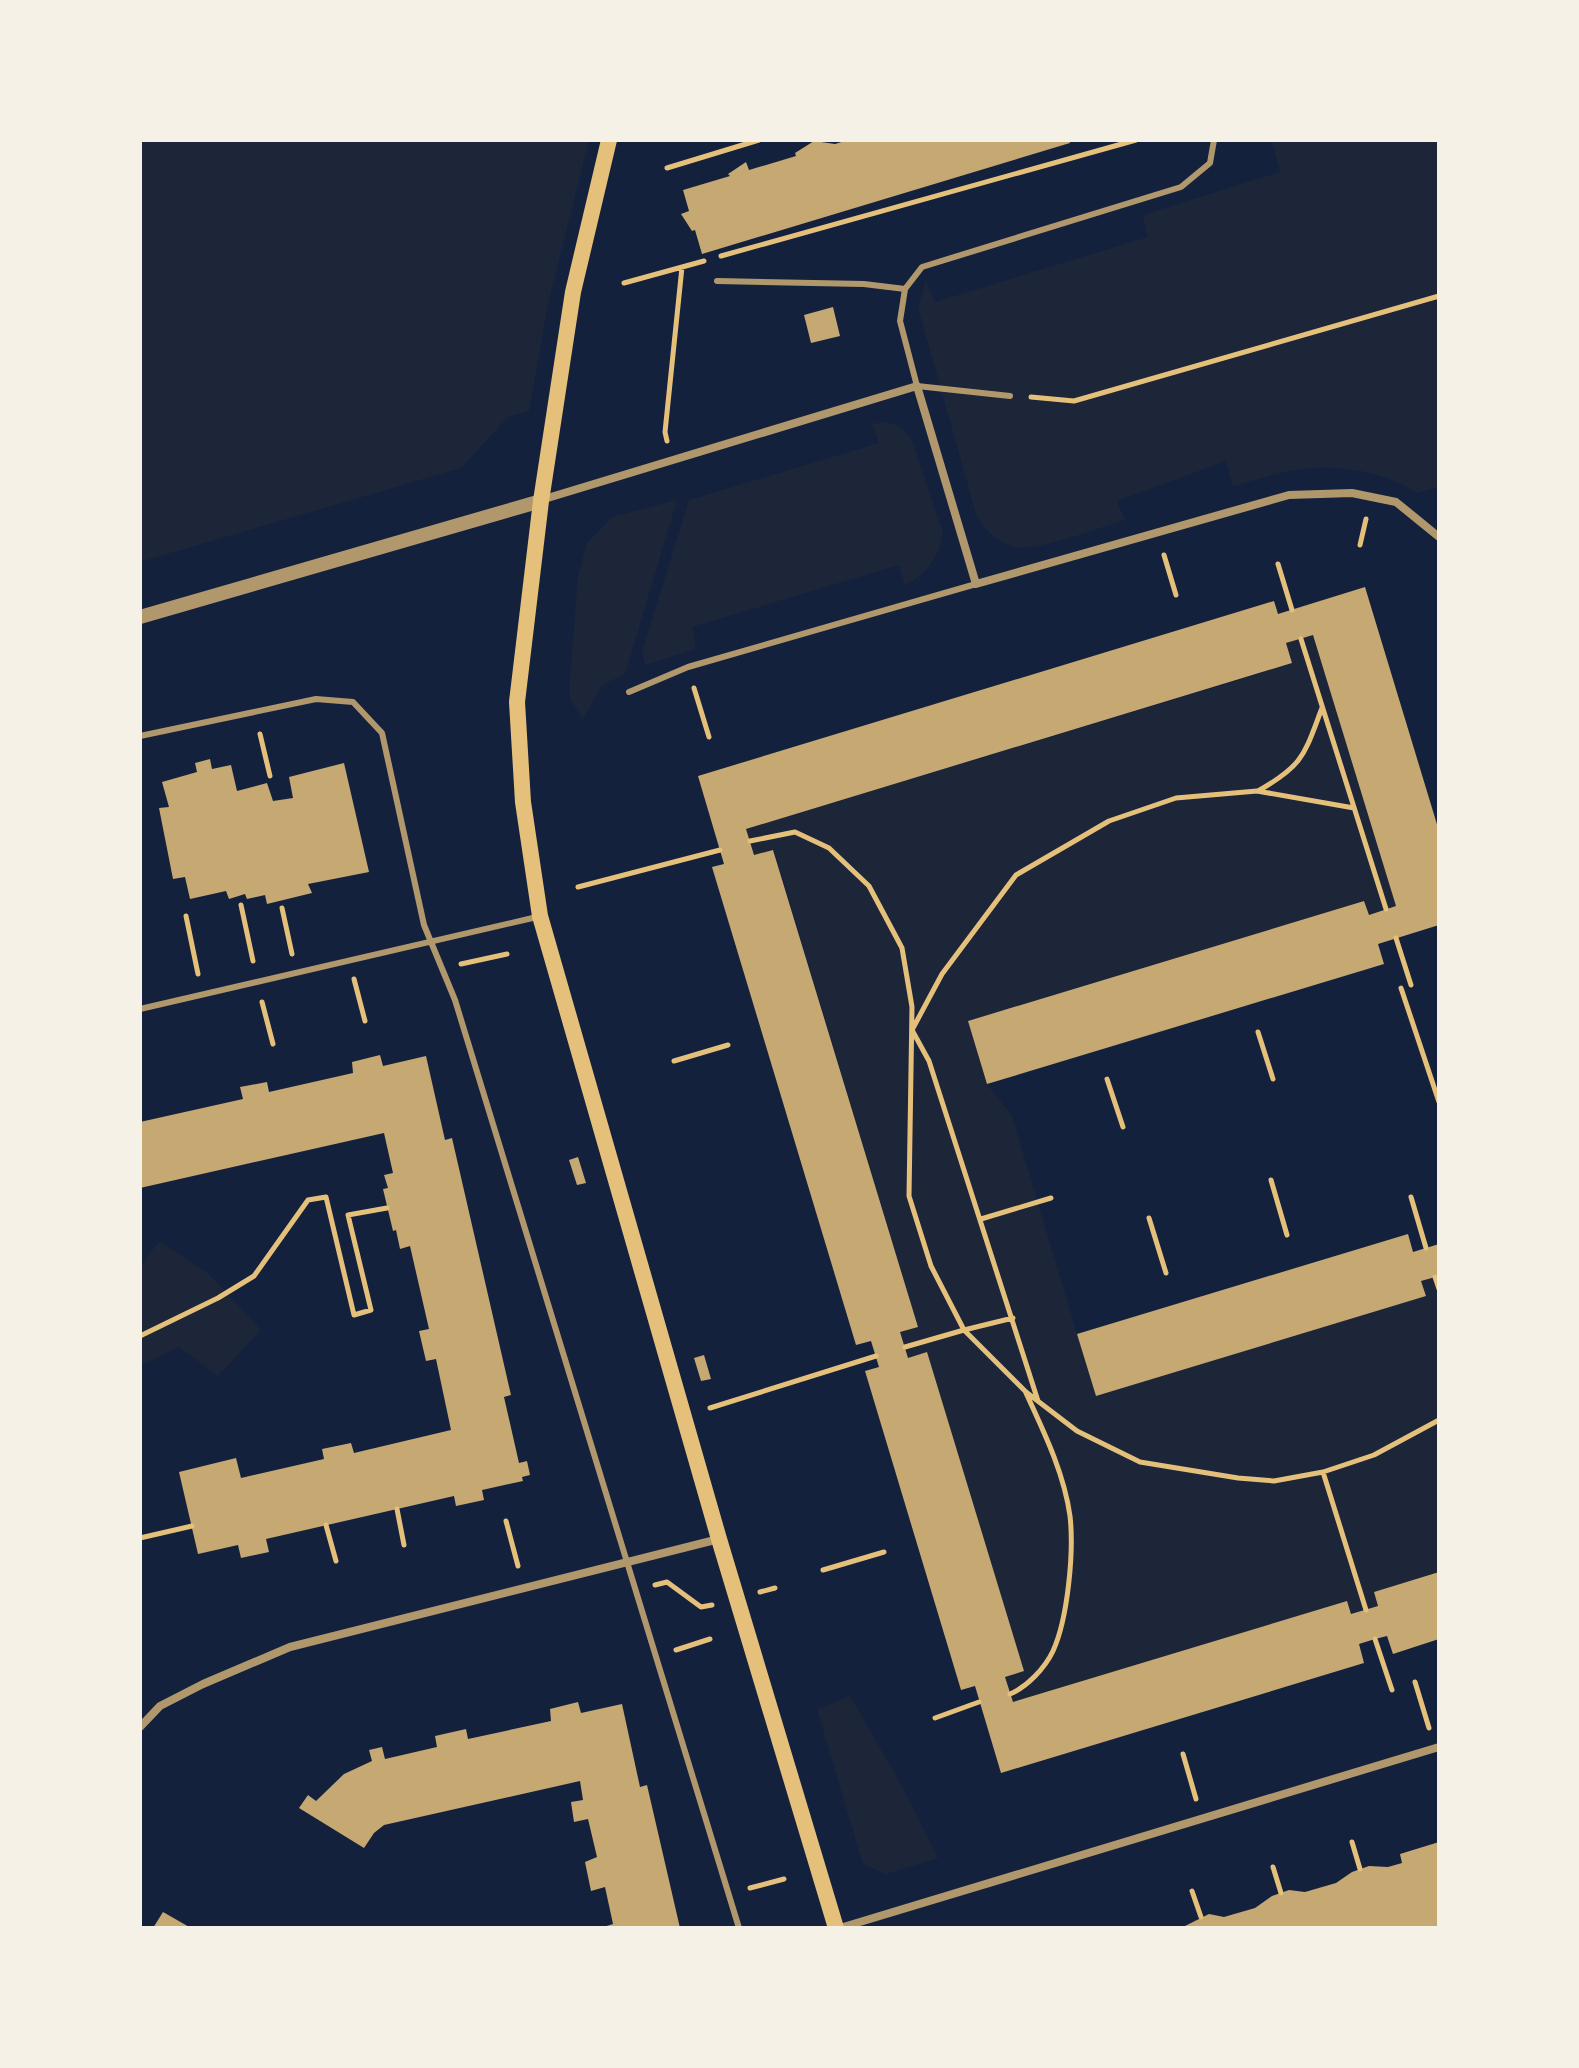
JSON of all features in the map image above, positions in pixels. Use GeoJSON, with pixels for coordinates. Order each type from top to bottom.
{"type":"FeatureCollection","features":[{"type":"Feature","properties":{"kind":"main road"},"geometry":{"type":"LineString","coordinates":[[609,140],[573,292],[541,501],[517,702],[523,802],[540,916],[736,1598],[838,1928]]}},
{"type":"Feature","properties":{"kind":"street"},"geometry":{"type":"LineString","coordinates":[[140,617],[541,501],[917,386],[976,584],[1289,495],[1352,493],[1396,502],[1439,537]]}},
{"type":"Feature","properties":{"kind":"street"},"geometry":{"type":"LineString","coordinates":[[140,1727],[160,1706],[290,1647],[719,1539]]}},
{"type":"Feature","properties":{"kind":"street"},"geometry":{"type":"LineString","coordinates":[[838,1928],[1437,1748]]}},
{"type":"Feature","properties":{"kind":"lane"},"geometry":{"type":"LineString","coordinates":[[1010,396],[917,386],[900,321],[905,289],[922,267],[1181,187],[1210,163],[1214,140]]}},
{"type":"Feature","properties":{"kind":"lane"},"geometry":{"type":"LineString","coordinates":[[717,281],[864,284],[905,289]]}},
{"type":"Feature","properties":{"kind":"lane"},"geometry":{"type":"LineString","coordinates":[[629,692],[688,667],[976,584]]}},
{"type":"Feature","properties":{"kind":"lane"},"geometry":{"type":"LineString","coordinates":[[140,736],[316,699],[353,702],[382,733],[424,925],[455,1000],[739,1928]]}},
{"type":"Feature","properties":{"kind":"lane"},"geometry":{"type":"LineString","coordinates":[[140,1009],[540,916]]}},
{"type":"Feature","properties":{"kind":"path"},"geometry":{"type":"LineString","coordinates":[[667,168],[759,140]]}},
{"type":"Feature","properties":{"kind":"path"},"geometry":{"type":"LineString","coordinates":[[624,283],[1136,140]]}},
{"type":"Feature","properties":{"kind":"path"},"geometry":{"type":"LineString","coordinates":[[665,432],[682,267]]}},
{"type":"Feature","properties":{"kind":"path"},"geometry":{"type":"LineString","coordinates":[[1010,396],[1074,401],[1439,296]]}},
{"type":"Feature","properties":{"kind":"path"},"geometry":{"type":"LineString","coordinates":[[1278,564],[1292,610]]}},
{"type":"Feature","properties":{"kind":"path"},"geometry":{"type":"LineString","coordinates":[[1168,569],[1176,595]]}},
{"type":"Feature","properties":{"kind":"path"},"geometry":{"type":"LineString","coordinates":[[1301,639],[1386,909]]}},
{"type":"Feature","properties":{"kind":"path"},"geometry":{"type":"LineString","coordinates":[[688,667],[709,737]]}},
{"type":"Feature","properties":{"kind":"path"},"geometry":{"type":"LineString","coordinates":[[1257,791],[1288,774],[1305,752],[1323,706]]}},
{"type":"Feature","properties":{"kind":"path"},"geometry":{"type":"LineString","coordinates":[[255,712],[270,776]]}},
{"type":"Feature","properties":{"kind":"path"},"geometry":{"type":"LineString","coordinates":[[912,1030],[942,974],[1016,875],[1109,821],[1176,798],[1257,791],[1354,808]]}},
{"type":"Feature","properties":{"kind":"path"},"geometry":{"type":"LineString","coordinates":[[750,841],[795,832],[829,848],[869,886],[902,948],[912,1007],[909,1196],[931,1266],[964,1330],[1026,1392],[1077,1431],[1140,1462],[1274,1481],[1323,1472],[1385,1450],[1439,1420]]}},
{"type":"Feature","properties":{"kind":"path"},"geometry":{"type":"LineString","coordinates":[[578,887],[720,850]]}},
{"type":"Feature","properties":{"kind":"path"},"geometry":{"type":"LineString","coordinates":[[282,908],[297,973]]}},
{"type":"Feature","properties":{"kind":"path"},"geometry":{"type":"LineString","coordinates":[[186,916],[203,995]]}},
{"type":"Feature","properties":{"kind":"path"},"geometry":{"type":"LineString","coordinates":[[1396,938],[1411,985]]}},
{"type":"Feature","properties":{"kind":"path"},"geometry":{"type":"LineString","coordinates":[[442,968],[507,954]]}},
{"type":"Feature","properties":{"kind":"path"},"geometry":{"type":"LineString","coordinates":[[350,961],[365,1021]]}},
{"type":"Feature","properties":{"kind":"path"},"geometry":{"type":"LineString","coordinates":[[1401,988],[1439,1102]]}},
{"type":"Feature","properties":{"kind":"path"},"geometry":{"type":"LineString","coordinates":[[912,1030],[929,1061],[1038,1401]]}},
{"type":"Feature","properties":{"kind":"path"},"geometry":{"type":"LineString","coordinates":[[1258,1032],[1273,1079]]}},
{"type":"Feature","properties":{"kind":"path"},"geometry":{"type":"LineString","coordinates":[[674,1061],[728,1045]]}},
{"type":"Feature","properties":{"kind":"path"},"geometry":{"type":"LineString","coordinates":[[1107,1079],[1123,1127]]}},
{"type":"Feature","properties":{"kind":"path"},"geometry":{"type":"LineString","coordinates":[[1271,1180],[1287,1235]]}},
{"type":"Feature","properties":{"kind":"path"},"geometry":{"type":"LineString","coordinates":[[140,1336],[218,1298],[254,1276],[308,1200],[326,1197],[354,1315],[371,1310],[348,1215],[387,1208]]}},
{"type":"Feature","properties":{"kind":"path"},"geometry":{"type":"LineString","coordinates":[[1411,1197],[1426,1248]]}},
{"type":"Feature","properties":{"kind":"path"},"geometry":{"type":"LineString","coordinates":[[981,1219],[1051,1198]]}},
{"type":"Feature","properties":{"kind":"path"},"geometry":{"type":"LineString","coordinates":[[1149,1218],[1166,1273]]}},
{"type":"Feature","properties":{"kind":"path"},"geometry":{"type":"LineString","coordinates":[[1435,1277],[1439,1289]]}},
{"type":"Feature","properties":{"kind":"path"},"geometry":{"type":"LineString","coordinates":[[905,1347],[1013,1318]]}},
{"type":"Feature","properties":{"kind":"path"},"geometry":{"type":"LineString","coordinates":[[709,1409],[876,1356]]}},
{"type":"Feature","properties":{"kind":"path"},"geometry":{"type":"LineString","coordinates":[[1010,1694],[1024,1688],[1052,1652],[1068,1592],[1070,1516],[1051,1447],[1026,1392]]}},
{"type":"Feature","properties":{"kind":"path"},"geometry":{"type":"LineString","coordinates":[[1323,1472],[1366,1610]]}},
{"type":"Feature","properties":{"kind":"path"},"geometry":{"type":"LineString","coordinates":[[397,1509],[404,1545]]}},
{"type":"Feature","properties":{"kind":"path"},"geometry":{"type":"LineString","coordinates":[[506,1521],[525,1589]]}},
{"type":"Feature","properties":{"kind":"path"},"geometry":{"type":"LineString","coordinates":[[326,1525],[336,1561]]}},
{"type":"Feature","properties":{"kind":"path"},"geometry":{"type":"LineString","coordinates":[[140,1538],[192,1526]]}},
{"type":"Feature","properties":{"kind":"path"},"geometry":{"type":"LineString","coordinates":[[823,1570],[884,1552]]}},
{"type":"Feature","properties":{"kind":"path"},"geometry":{"type":"LineString","coordinates":[[636,1590],[667,1582],[701,1607],[775,1588]]}},
{"type":"Feature","properties":{"kind":"path"},"geometry":{"type":"LineString","coordinates":[[656,1656],[710,1639]]}},
{"type":"Feature","properties":{"kind":"path"},"geometry":{"type":"LineString","coordinates":[[1375,1639],[1392,1690]]}},
{"type":"Feature","properties":{"kind":"path"},"geometry":{"type":"LineString","coordinates":[[1415,1682],[1437,1748]]}},
{"type":"Feature","properties":{"kind":"path"},"geometry":{"type":"LineString","coordinates":[[935,1718],[979,1702]]}},
{"type":"Feature","properties":{"kind":"path"},"geometry":{"type":"LineString","coordinates":[[1183,1754],[1202,1819]]}},
{"type":"Feature","properties":{"kind":"path"},"geometry":{"type":"LineString","coordinates":[[1352,1842],[1360,1869]]}},
{"type":"Feature","properties":{"kind":"path"},"geometry":{"type":"LineString","coordinates":[[1273,1867],[1281,1893]]}},
{"type":"Feature","properties":{"kind":"path"},"geometry":{"type":"LineString","coordinates":[[1192,1891],[1201,1917]]}},
{"type":"Feature","properties":{"kind":"shaded area"},"geometry":{"type":"Polygon","coordinates":[[[140,140],[589,140],[548,304],[529,411],[508,417],[461,468],[140,562],[140,140]]]}},
{"type":"Feature","properties":{"kind":"shaded area"},"geometry":{"type":"Polygon","coordinates":[[[1271,140],[1439,140],[1439,487],[1417,493],[1390,479],[1341,468],[1295,470],[1233,486],[1226,461],[1117,501],[1125,520],[1038,546],[1015,547],[998,540],[977,517],[918,308],[926,280],[935,302],[1148,237],[1143,215],[1280,172],[1271,140]]]}},
{"type":"Feature","properties":{"kind":"shaded area"},"geometry":{"type":"Polygon","coordinates":[[[885,422],[900,428],[912,440],[943,533],[935,557],[926,570],[905,585],[899,565],[692,627],[696,649],[645,665],[642,652],[689,500],[879,443],[872,424],[885,422]]]}},
{"type":"Feature","properties":{"kind":"shaded area"},"geometry":{"type":"Polygon","coordinates":[[[677,500],[625,674],[602,685],[583,719],[570,699],[570,679],[578,577],[587,543],[612,517],[677,500]]]}},
{"type":"Feature","properties":{"kind":"shaded area"},"geometry":{"type":"Polygon","coordinates":[[[1313,635],[1396,906],[1369,915],[1364,901],[968,1021],[987,1084],[1012,1116],[1077,1334],[1426,1295],[1421,1281],[1439,1276],[1439,1572],[1374,1592],[1378,1606],[1351,1614],[1347,1602],[1013,1702],[1005,1677],[1023,1671],[927,1353],[908,1358],[900,1332],[918,1326],[774,850],[754,855],[746,829],[1292,664],[1286,643],[1313,635]]]}},
{"type":"Feature","properties":{"kind":"shaded area"},"geometry":{"type":"Polygon","coordinates":[[[159,1241],[210,1275],[261,1330],[218,1376],[179,1347],[140,1366],[140,1268],[159,1241]]]}},
{"type":"Feature","properties":{"kind":"shaded area"},"geometry":{"type":"Polygon","coordinates":[[[850,1696],[902,1786],[938,1858],[886,1874],[863,1864],[817,1709],[850,1696]]]}},
{"type":"Feature","properties":{"kind":"building"},"geometry":{"type":"Polygon","coordinates":[[[848,140],[1069,140],[1070,143],[702,254],[695,230],[692,231],[681,214],[689,211],[683,190],[730,176],[728,174],[746,162],[749,170],[796,156],[795,153],[814,141],[835,144],[848,140]]]}},
{"type":"Feature","properties":{"kind":"building"},"geometry":{"type":"Polygon","coordinates":[[[833,307],[840,336],[811,343],[804,315],[833,307]]]}},
{"type":"Feature","properties":{"kind":"building"},"geometry":{"type":"Polygon","coordinates":[[[1365,587],[1439,831],[1439,925],[1378,944],[1384,964],[987,1084],[968,1021],[1364,901],[1369,915],[1396,906],[1313,635],[1286,643],[1292,663],[746,829],[754,855],[773,850],[918,1327],[900,1332],[908,1358],[927,1352],[1024,1671],[1005,1677],[1013,1702],[1347,1601],[1351,1614],[1378,1606],[1374,1592],[1439,1572],[1439,1639],[1393,1654],[1387,1636],[1375,1639],[1359,1644],[1364,1663],[1001,1773],[975,1686],[961,1690],[865,1371],[879,1367],[871,1341],[856,1345],[712,867],[724,864],[698,776],[1274,601],[1278,614],[1365,587]]]}},
{"type":"Feature","properties":{"kind":"building"},"geometry":{"type":"Polygon","coordinates":[[[210,759],[212,769],[231,765],[237,791],[267,783],[273,801],[293,798],[289,777],[344,763],[369,872],[308,884],[312,893],[267,904],[265,895],[247,899],[245,894],[229,899],[226,891],[190,899],[185,877],[173,879],[159,808],[169,807],[162,782],[197,772],[195,763],[210,759]]]}},
{"type":"Feature","properties":{"kind":"building"},"geometry":{"type":"Polygon","coordinates":[[[380,1055],[383,1066],[426,1056],[445,1140],[452,1138],[511,1395],[504,1397],[519,1463],[527,1461],[530,1475],[522,1477],[523,1481],[482,1490],[484,1500],[456,1506],[454,1496],[266,1539],[269,1552],[241,1558],[238,1545],[198,1554],[179,1472],[236,1458],[241,1478],[324,1459],[322,1449],[351,1443],[354,1453],[451,1430],[436,1359],[426,1361],[419,1331],[429,1329],[410,1246],[400,1249],[383,1189],[388,1188],[384,1175],[393,1173],[384,1133],[140,1188],[140,1122],[243,1099],[240,1087],[267,1082],[269,1092],[353,1073],[352,1062],[380,1055]]]}},
{"type":"Feature","properties":{"kind":"building"},"geometry":{"type":"Polygon","coordinates":[[[578,1157],[586,1183],[577,1185],[569,1160],[578,1157]]]}},
{"type":"Feature","properties":{"kind":"building"},"geometry":{"type":"Polygon","coordinates":[[[1408,1234],[1413,1252],[1439,1244],[1439,1276],[1421,1281],[1426,1296],[1096,1396],[1077,1334],[1408,1234]]]}},
{"type":"Feature","properties":{"kind":"building"},"geometry":{"type":"Polygon","coordinates":[[[704,1355],[711,1379],[701,1381],[694,1358],[704,1355]]]}},
{"type":"Feature","properties":{"kind":"building"},"geometry":{"type":"Polygon","coordinates":[[[578,1702],[581,1713],[622,1704],[640,1787],[647,1785],[680,1928],[600,1928],[613,1924],[605,1887],[591,1891],[585,1862],[597,1857],[588,1819],[574,1822],[571,1802],[583,1800],[580,1781],[384,1825],[364,1848],[299,1808],[308,1795],[316,1801],[344,1774],[372,1761],[369,1750],[382,1747],[385,1759],[437,1747],[435,1736],[466,1729],[468,1739],[551,1721],[550,1709],[578,1702]]]}},
{"type":"Feature","properties":{"kind":"building"},"geometry":{"type":"Polygon","coordinates":[[[1439,1842],[1439,1928],[1181,1928],[1209,1914],[1224,1917],[1255,1908],[1272,1896],[1289,1890],[1305,1892],[1336,1883],[1352,1872],[1369,1866],[1388,1867],[1402,1863],[1400,1854],[1439,1842]]]}},
{"type":"Feature","properties":{"kind":"building"},"geometry":{"type":"Polygon","coordinates":[[[163,1912],[191,1928],[153,1928],[163,1912]]]}}]}
